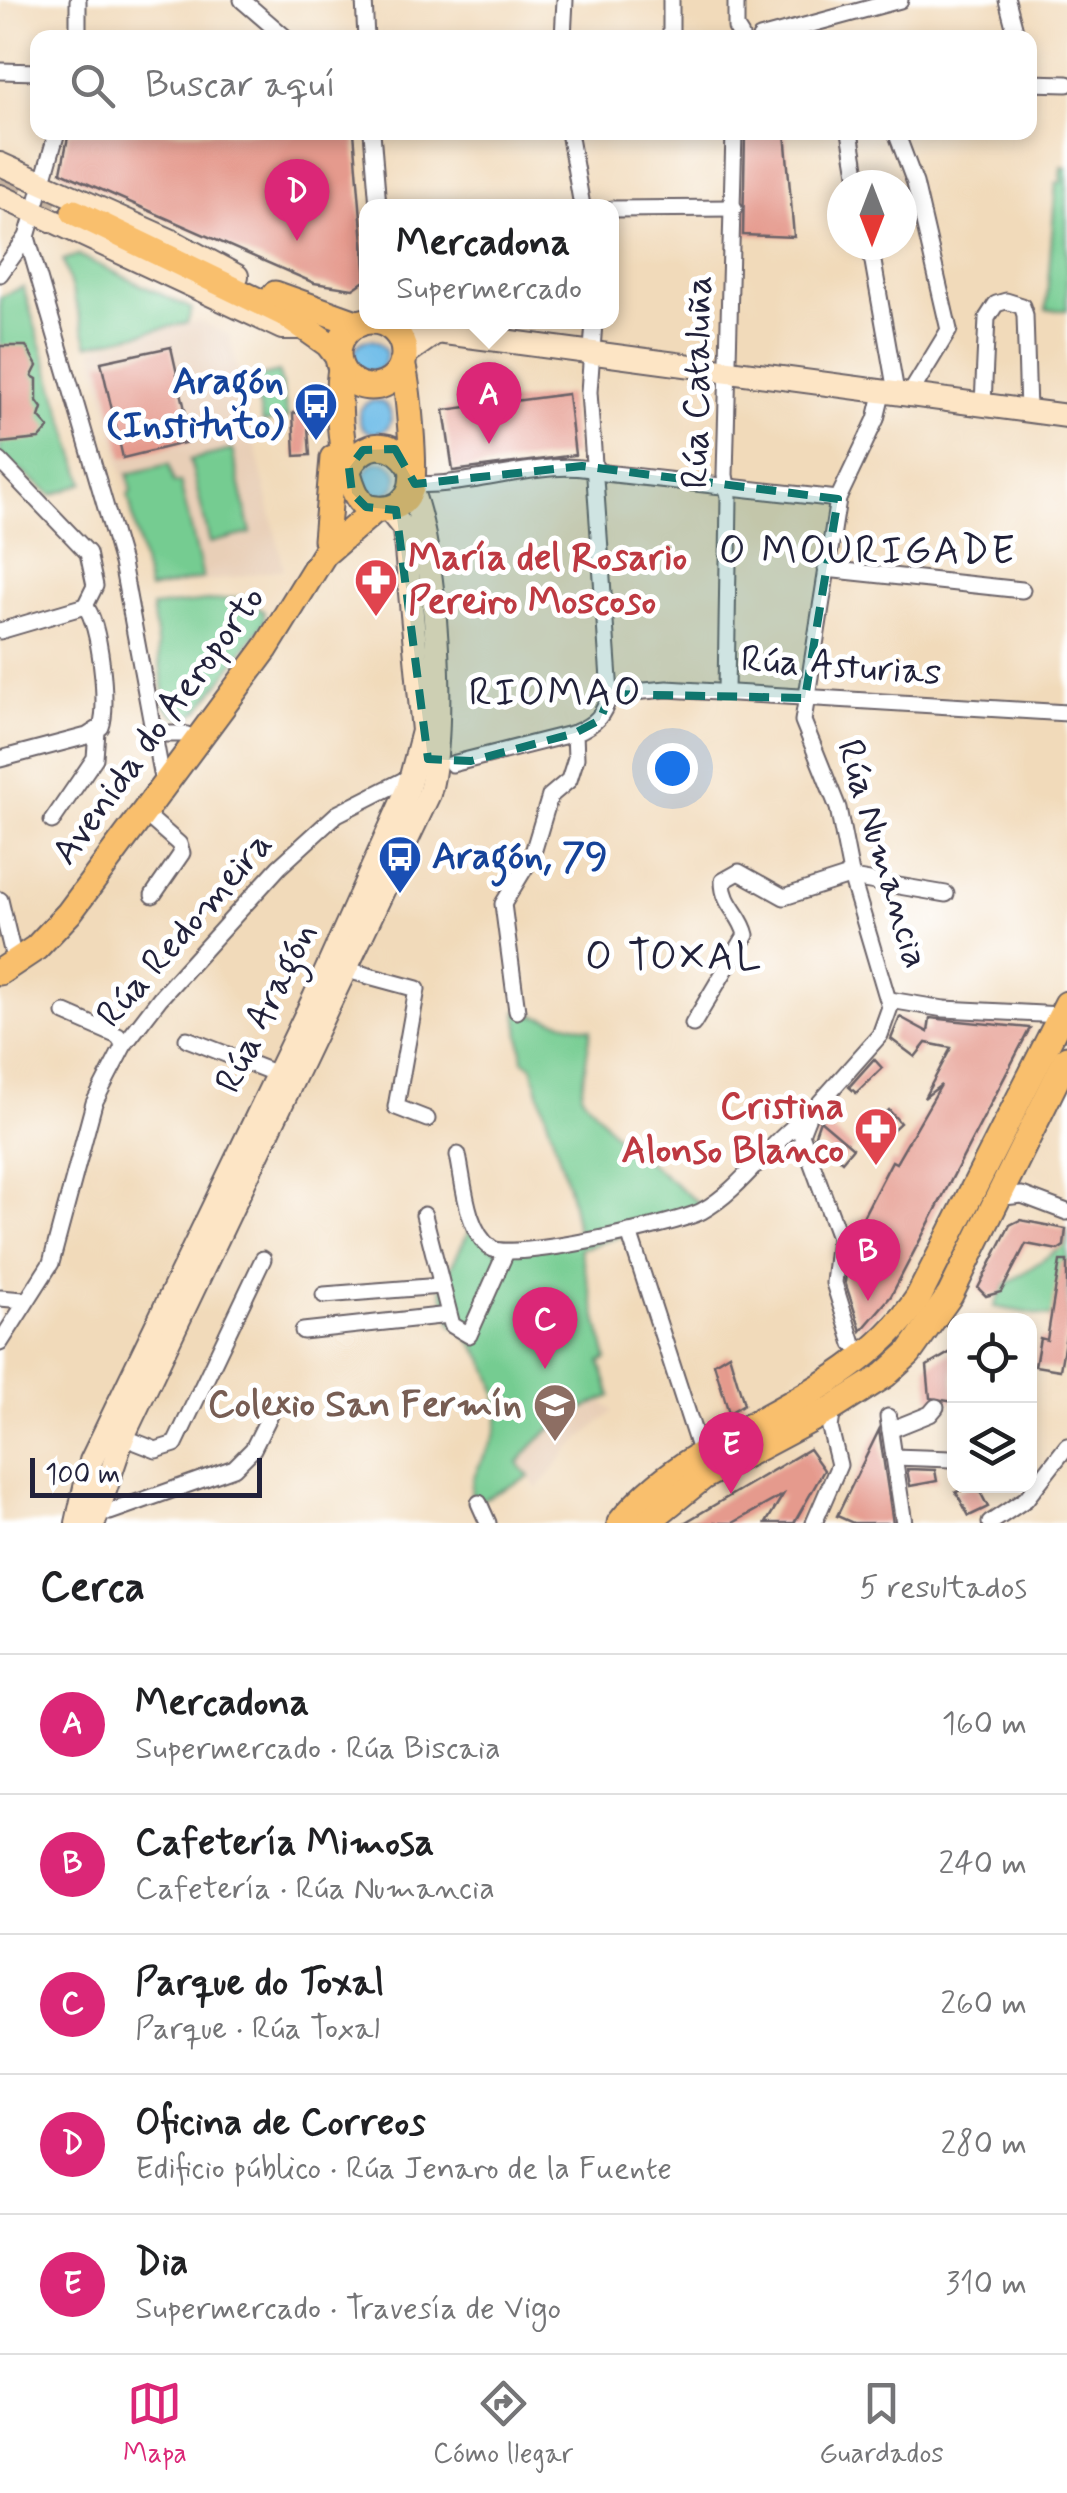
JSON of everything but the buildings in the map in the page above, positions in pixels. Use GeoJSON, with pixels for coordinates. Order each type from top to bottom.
{"type":"FeatureCollection","features":[{"type":"Feature","properties":{"kind":"main road"},"geometry":{"type":"LineString","coordinates":[[0,164],[170,240],[302,306],[359,317]]}},
{"type":"Feature","properties":{"kind":"main road"},"geometry":{"type":"LineString","coordinates":[[0,196],[282,328],[302,328]]}},
{"type":"Feature","properties":{"kind":"main road"},"geometry":{"type":"LineString","coordinates":[[74,212],[280,312],[328,344],[355,383],[374,387],[391,380],[403,360],[436,332]]}},
{"type":"Feature","properties":{"kind":"main road"},"geometry":{"type":"LineString","coordinates":[[163,254],[237,276]]}},
{"type":"Feature","properties":{"kind":"main road"},"geometry":{"type":"LineString","coordinates":[[349,476],[336,392],[346,334],[363,329]]}},
{"type":"Feature","properties":{"kind":"main road","name":"Rúa Aragón"},"geometry":{"type":"LineString","coordinates":[[89,1519],[123,1437],[422,810],[437,758],[441,708],[418,506],[411,479],[407,378],[392,329]]}},
{"type":"Feature","properties":{"kind":"main road"},"geometry":{"type":"LineString","coordinates":[[421,329],[1067,416]]}},
{"type":"Feature","properties":{"kind":"main road"},"geometry":{"type":"LineString","coordinates":[[325,547],[333,435],[338,424]]}},
{"type":"Feature","properties":{"kind":"main road"},"geometry":{"type":"LineString","coordinates":[[349,476],[362,450],[373,446],[395,449],[411,479],[402,502],[382,509]]}},
{"type":"Feature","properties":{"kind":"main road","name":"Rúa Aragón"},"geometry":{"type":"LineString","coordinates":[[349,476],[358,501],[382,509],[404,528],[422,678],[437,758]]}},
{"type":"Feature","properties":{"kind":"main road","name":"Avenida do Aeroporto"},"geometry":{"type":"LineString","coordinates":[[8,968],[69,914],[266,648],[325,547],[349,476]]}},
{"type":"Feature","properties":{"kind":"main road","name":"Avenida do Aeroporto"},"geometry":{"type":"LineString","coordinates":[[325,547],[382,509]]}},
{"type":"Feature","properties":{"kind":"main road","name":"Rúa Aragón"},"geometry":{"type":"LineString","coordinates":[[89,1519],[91,1461],[397,820],[412,776],[437,758]]}},
{"type":"Feature","properties":{"kind":"main road"},"geometry":{"type":"LineString","coordinates":[[833,1408],[869,1356],[918,1298],[1064,1010]]}},
{"type":"Feature","properties":{"kind":"main road"},"geometry":{"type":"LineString","coordinates":[[646,1523],[703,1477],[885,1376],[923,1336],[1010,1196],[1012,1168],[1067,1058]]}},
{"type":"Feature","properties":{"kind":"main road"},"geometry":{"type":"LineString","coordinates":[[620,1523],[645,1495],[869,1356]]}},
{"type":"Feature","properties":{"kind":"street"},"geometry":{"type":"LineString","coordinates":[[78,0],[78,30]]}},
{"type":"Feature","properties":{"kind":"street"},"geometry":{"type":"LineString","coordinates":[[242,0],[277,30]]}},
{"type":"Feature","properties":{"kind":"street"},"geometry":{"type":"LineString","coordinates":[[364,0],[366,30]]}},
{"type":"Feature","properties":{"kind":"street"},"geometry":{"type":"LineString","coordinates":[[563,30],[565,0]]}},
{"type":"Feature","properties":{"kind":"street"},"geometry":{"type":"LineString","coordinates":[[671,0],[671,30]]}},
{"type":"Feature","properties":{"kind":"street"},"geometry":{"type":"LineString","coordinates":[[736,0],[742,30]]}},
{"type":"Feature","properties":{"kind":"street"},"geometry":{"type":"LineString","coordinates":[[786,30],[870,4],[900,0]]}},
{"type":"Feature","properties":{"kind":"street"},"geometry":{"type":"LineString","coordinates":[[1007,0],[1015,30]]}},
{"type":"Feature","properties":{"kind":"street"},"geometry":{"type":"LineString","coordinates":[[0,71],[30,72]]}},
{"type":"Feature","properties":{"kind":"street"},"geometry":{"type":"LineString","coordinates":[[1037,83],[1067,84]]}},
{"type":"Feature","properties":{"kind":"street"},"geometry":{"type":"LineString","coordinates":[[0,274],[26,237],[54,140]]}},
{"type":"Feature","properties":{"kind":"street"},"geometry":{"type":"LineString","coordinates":[[373,140],[377,199]]}},
{"type":"Feature","properties":{"kind":"street"},"geometry":{"type":"LineString","coordinates":[[570,140],[581,199]]}},
{"type":"Feature","properties":{"kind":"street","name":"Rúa Cataluña"},"geometry":{"type":"LineString","coordinates":[[726,692],[734,140]]}},
{"type":"Feature","properties":{"kind":"street"},"geometry":{"type":"LineString","coordinates":[[851,140],[856,170]]}},
{"type":"Feature","properties":{"kind":"street","name":"Rúa Numancia"},"geometry":{"type":"LineString","coordinates":[[506,1252],[630,1232],[706,1209],[808,1116],[880,1036],[890,1000],[852,879],[838,808],[803,721],[838,499],[876,420],[949,330],[915,183],[899,140]]}},
{"type":"Feature","properties":{"kind":"street"},"geometry":{"type":"LineString","coordinates":[[619,209],[734,208]]}},
{"type":"Feature","properties":{"kind":"street"},"geometry":{"type":"LineString","coordinates":[[26,237],[122,563],[164,789]]}},
{"type":"Feature","properties":{"kind":"street"},"geometry":{"type":"LineString","coordinates":[[873,260],[896,392]]}},
{"type":"Feature","properties":{"kind":"street"},"geometry":{"type":"LineString","coordinates":[[984,404],[988,318],[996,304],[1006,301],[1022,306],[1025,315],[1028,410]]}},
{"type":"Feature","properties":{"kind":"street"},"geometry":{"type":"LineString","coordinates":[[437,758],[576,733],[600,720],[610,694],[594,469],[594,329]]}},
{"type":"Feature","properties":{"kind":"street"},"geometry":{"type":"LineString","coordinates":[[0,461],[88,553],[94,586],[85,606],[0,631]]}},
{"type":"Feature","properties":{"kind":"street"},"geometry":{"type":"LineString","coordinates":[[411,479],[436,486],[582,466],[838,499]]}},
{"type":"Feature","properties":{"kind":"street"},"geometry":{"type":"LineString","coordinates":[[826,569],[1022,590]]}},
{"type":"Feature","properties":{"kind":"street"},"geometry":{"type":"LineString","coordinates":[[52,822],[95,758],[97,732],[104,719],[94,622],[85,606]]}},
{"type":"Feature","properties":{"kind":"street","name":"Rúa Asturias"},"geometry":{"type":"LineString","coordinates":[[610,694],[668,689],[1067,713]]}},
{"type":"Feature","properties":{"kind":"street"},"geometry":{"type":"LineString","coordinates":[[0,758],[97,732]]}},
{"type":"Feature","properties":{"kind":"street"},"geometry":{"type":"LineString","coordinates":[[516,1012],[503,904],[532,856],[550,796],[569,780],[576,758],[576,733]]}},
{"type":"Feature","properties":{"kind":"street"},"geometry":{"type":"LineString","coordinates":[[155,734],[184,734],[192,750],[156,751]]}},
{"type":"Feature","properties":{"kind":"street","name":"Rúa Redomeira"},"geometry":{"type":"LineString","coordinates":[[0,1343],[51,1263],[94,1103],[124,1045],[160,998],[279,868],[336,814],[412,776]]}},
{"type":"Feature","properties":{"kind":"street","name":"Rúa Redomeira"},"geometry":{"type":"LineString","coordinates":[[145,814],[180,844],[182,854],[153,895]]}},
{"type":"Feature","properties":{"kind":"street"},"geometry":{"type":"LineString","coordinates":[[693,1024],[746,935],[744,923],[723,898],[723,880],[739,872],[784,897],[846,877],[946,894]]}},
{"type":"Feature","properties":{"kind":"street"},"geometry":{"type":"LineString","coordinates":[[0,900],[8,968]]}},
{"type":"Feature","properties":{"kind":"street","name":"Rúa Aragón"},"geometry":{"type":"LineString","coordinates":[[347,970],[417,989],[396,1106],[427,1119]]}},
{"type":"Feature","properties":{"kind":"street"},"geometry":{"type":"LineString","coordinates":[[890,1000],[944,1009],[1064,1010]]}},
{"type":"Feature","properties":{"kind":"street"},"geometry":{"type":"LineString","coordinates":[[65,1013],[118,1036],[124,1045]]}},
{"type":"Feature","properties":{"kind":"street"},"geometry":{"type":"LineString","coordinates":[[187,1039],[277,1074]]}},
{"type":"Feature","properties":{"kind":"street"},"geometry":{"type":"LineString","coordinates":[[808,1116],[801,1140],[838,1237],[834,1284],[853,1344],[869,1356]]}},
{"type":"Feature","properties":{"kind":"street"},"geometry":{"type":"LineString","coordinates":[[424,1215],[452,1325],[469,1335],[481,1317],[506,1252],[492,1248],[473,1223],[458,1156]]}},
{"type":"Feature","properties":{"kind":"street"},"geometry":{"type":"LineString","coordinates":[[963,1210],[1010,1196],[1067,1212]]}},
{"type":"Feature","properties":{"kind":"street"},"geometry":{"type":"LineString","coordinates":[[630,1232],[702,1457]]}},
{"type":"Feature","properties":{"kind":"street"},"geometry":{"type":"LineString","coordinates":[[123,1437],[156,1450],[175,1444],[263,1259]]}},
{"type":"Feature","properties":{"kind":"street"},"geometry":{"type":"LineString","coordinates":[[324,1295],[440,1286]]}},
{"type":"Feature","properties":{"kind":"street"},"geometry":{"type":"LineString","coordinates":[[0,1298],[24,1300]]}},
{"type":"Feature","properties":{"kind":"street"},"geometry":{"type":"LineString","coordinates":[[303,1332],[449,1316]]}},
{"type":"Feature","properties":{"kind":"street"},"geometry":{"type":"LineString","coordinates":[[89,1519],[234,1468],[253,1449],[274,1407]]}},
{"type":"Feature","properties":{"kind":"street"},"geometry":{"type":"LineString","coordinates":[[814,1523],[839,1465],[830,1428],[833,1408]]}},
{"type":"Feature","properties":{"kind":"street"},"geometry":{"type":"LineString","coordinates":[[904,1523],[889,1424],[930,1414],[936,1408]]}},
{"type":"Feature","properties":{"kind":"street"},"geometry":{"type":"LineString","coordinates":[[990,1523],[1026,1499],[1067,1446]]}},
{"type":"Feature","properties":{"kind":"street"},"geometry":{"type":"LineString","coordinates":[[894,1457],[947,1459]]}},
{"type":"Feature","properties":{"kind":"street"},"geometry":{"type":"LineString","coordinates":[[479,1503],[488,1523]]}},
{"type":"Feature","properties":{"kind":"highlighted area"},"geometry":{"type":"Polygon","coordinates":[[[395,449],[415,484],[582,466],[838,499],[805,698],[610,694],[600,720],[575,733],[471,761],[428,759],[396,510],[366,507],[352,493],[349,468],[363,450],[395,449]]]}},
{"type":"Feature","properties":{"kind":"shaded area"},"geometry":{"type":"Polygon","coordinates":[[[197,321],[229,335],[284,569],[149,591],[93,348],[197,321]]]}},
{"type":"Feature","properties":{"kind":"shaded area","name":"Colexio San Fermín"},"geometry":{"type":"Polygon","coordinates":[[[601,1400],[613,1411],[569,1449],[537,1489],[518,1464],[538,1437],[601,1400]]]}},
{"type":"Feature","properties":{"kind":"green space"},"geometry":{"type":"Polygon","coordinates":[[[1062,167],[1067,168],[1067,310],[1046,310],[1056,183],[1061,182],[1062,167]]]}},
{"type":"Feature","properties":{"kind":"green space"},"geometry":{"type":"Polygon","coordinates":[[[78,255],[192,309],[187,323],[88,345],[63,260],[78,255]]]}},
{"type":"Feature","properties":{"kind":"green space"},"geometry":{"type":"Polygon","coordinates":[[[23,287],[84,483],[52,495],[0,455],[0,297],[23,287]]]}},
{"type":"Feature","properties":{"kind":"green space"},"geometry":{"type":"Polygon","coordinates":[[[279,372],[288,418],[263,423],[253,378],[279,372]]]}},
{"type":"Feature","properties":{"kind":"green space"},"geometry":{"type":"Polygon","coordinates":[[[232,450],[251,533],[210,543],[190,460],[232,450]]]}},
{"type":"Feature","properties":{"kind":"green space"},"geometry":{"type":"Polygon","coordinates":[[[169,464],[174,483],[180,482],[203,578],[149,590],[128,494],[128,474],[169,464]]]}},
{"type":"Feature","properties":{"kind":"green space"},"geometry":{"type":"Polygon","coordinates":[[[245,597],[264,612],[264,622],[201,708],[190,717],[176,716],[166,707],[152,607],[245,597]]]}},
{"type":"Feature","properties":{"kind":"green space"},"geometry":{"type":"Polygon","coordinates":[[[517,1011],[591,1029],[581,1094],[615,1135],[706,1209],[580,1249],[607,1359],[600,1362],[611,1396],[548,1431],[518,1463],[529,1477],[473,1504],[474,1477],[494,1437],[498,1407],[483,1359],[452,1325],[441,1287],[473,1223],[492,1248],[578,1243],[565,1176],[532,1066],[523,1060],[517,1011]]]}},
{"type":"Feature","properties":{"kind":"green space"},"geometry":{"type":"Polygon","coordinates":[[[1067,1229],[1067,1320],[994,1307],[1004,1286],[1063,1246],[1067,1229]]]}},
{"type":"Feature","properties":{"kind":"water"},"geometry":{"type":"Polygon","coordinates":[[[370,340],[381,345],[386,356],[381,367],[370,372],[359,367],[354,356],[359,345],[370,340]]]}},
{"type":"Feature","properties":{"kind":"water"},"geometry":{"type":"Polygon","coordinates":[[[375,401],[386,406],[391,417],[386,428],[375,433],[364,428],[359,417],[364,406],[375,401]]]}},
{"type":"Feature","properties":{"kind":"water"},"geometry":{"type":"Polygon","coordinates":[[[381,462],[392,467],[397,478],[392,489],[381,494],[370,489],[365,478],[370,467],[381,462]]]}},
{"type":"Feature","properties":{"kind":"tunnel"},"geometry":{"type":"LineString","coordinates":[[0,177],[74,212]]}},
{"type":"Feature","properties":{"kind":"place","name":"Oficina de Correos"},"geometry":{"type":"Point","coordinates":[297,241]}},
{"type":"Feature","properties":{"kind":"place","name":"Aragón (Instituto)"},"geometry":{"type":"Point","coordinates":[316,442]}},
{"type":"Feature","properties":{"kind":"place","name":"Mercadona"},"geometry":{"type":"Point","coordinates":[489,444]}},
{"type":"Feature","properties":{"kind":"place","name":"María del Rosario Pereiro Moscoso"},"geometry":{"type":"Point","coordinates":[376,618]}},
{"type":"Feature","properties":{"kind":"place","name":"Aragón, 79"},"geometry":{"type":"Point","coordinates":[400,895]}},
{"type":"Feature","properties":{"kind":"place","name":"Cristina Alonso Blanco"},"geometry":{"type":"Point","coordinates":[876,1167]}},
{"type":"Feature","properties":{"kind":"place","name":"Cafetería Mimosa"},"geometry":{"type":"Point","coordinates":[868,1301]}},
{"type":"Feature","properties":{"kind":"place","name":"Parque do Toxal"},"geometry":{"type":"Point","coordinates":[545,1369]}},
{"type":"Feature","properties":{"kind":"place","name":"Colexio San Fermín"},"geometry":{"type":"Point","coordinates":[555,1443]}},
{"type":"Feature","properties":{"kind":"place","name":"Dia"},"geometry":{"type":"Point","coordinates":[731,1494]}},
{"type":"Feature","properties":{"kind":"district","name":"O MOURIGADE"},"geometry":{"type":"Point","coordinates":[868,552]}},
{"type":"Feature","properties":{"kind":"district","name":"RIOMAO"},"geometry":{"type":"Point","coordinates":[556,694]}},
{"type":"Feature","properties":{"kind":"district","name":"O TOXAL"},"geometry":{"type":"Point","coordinates":[674,958]}}]}
